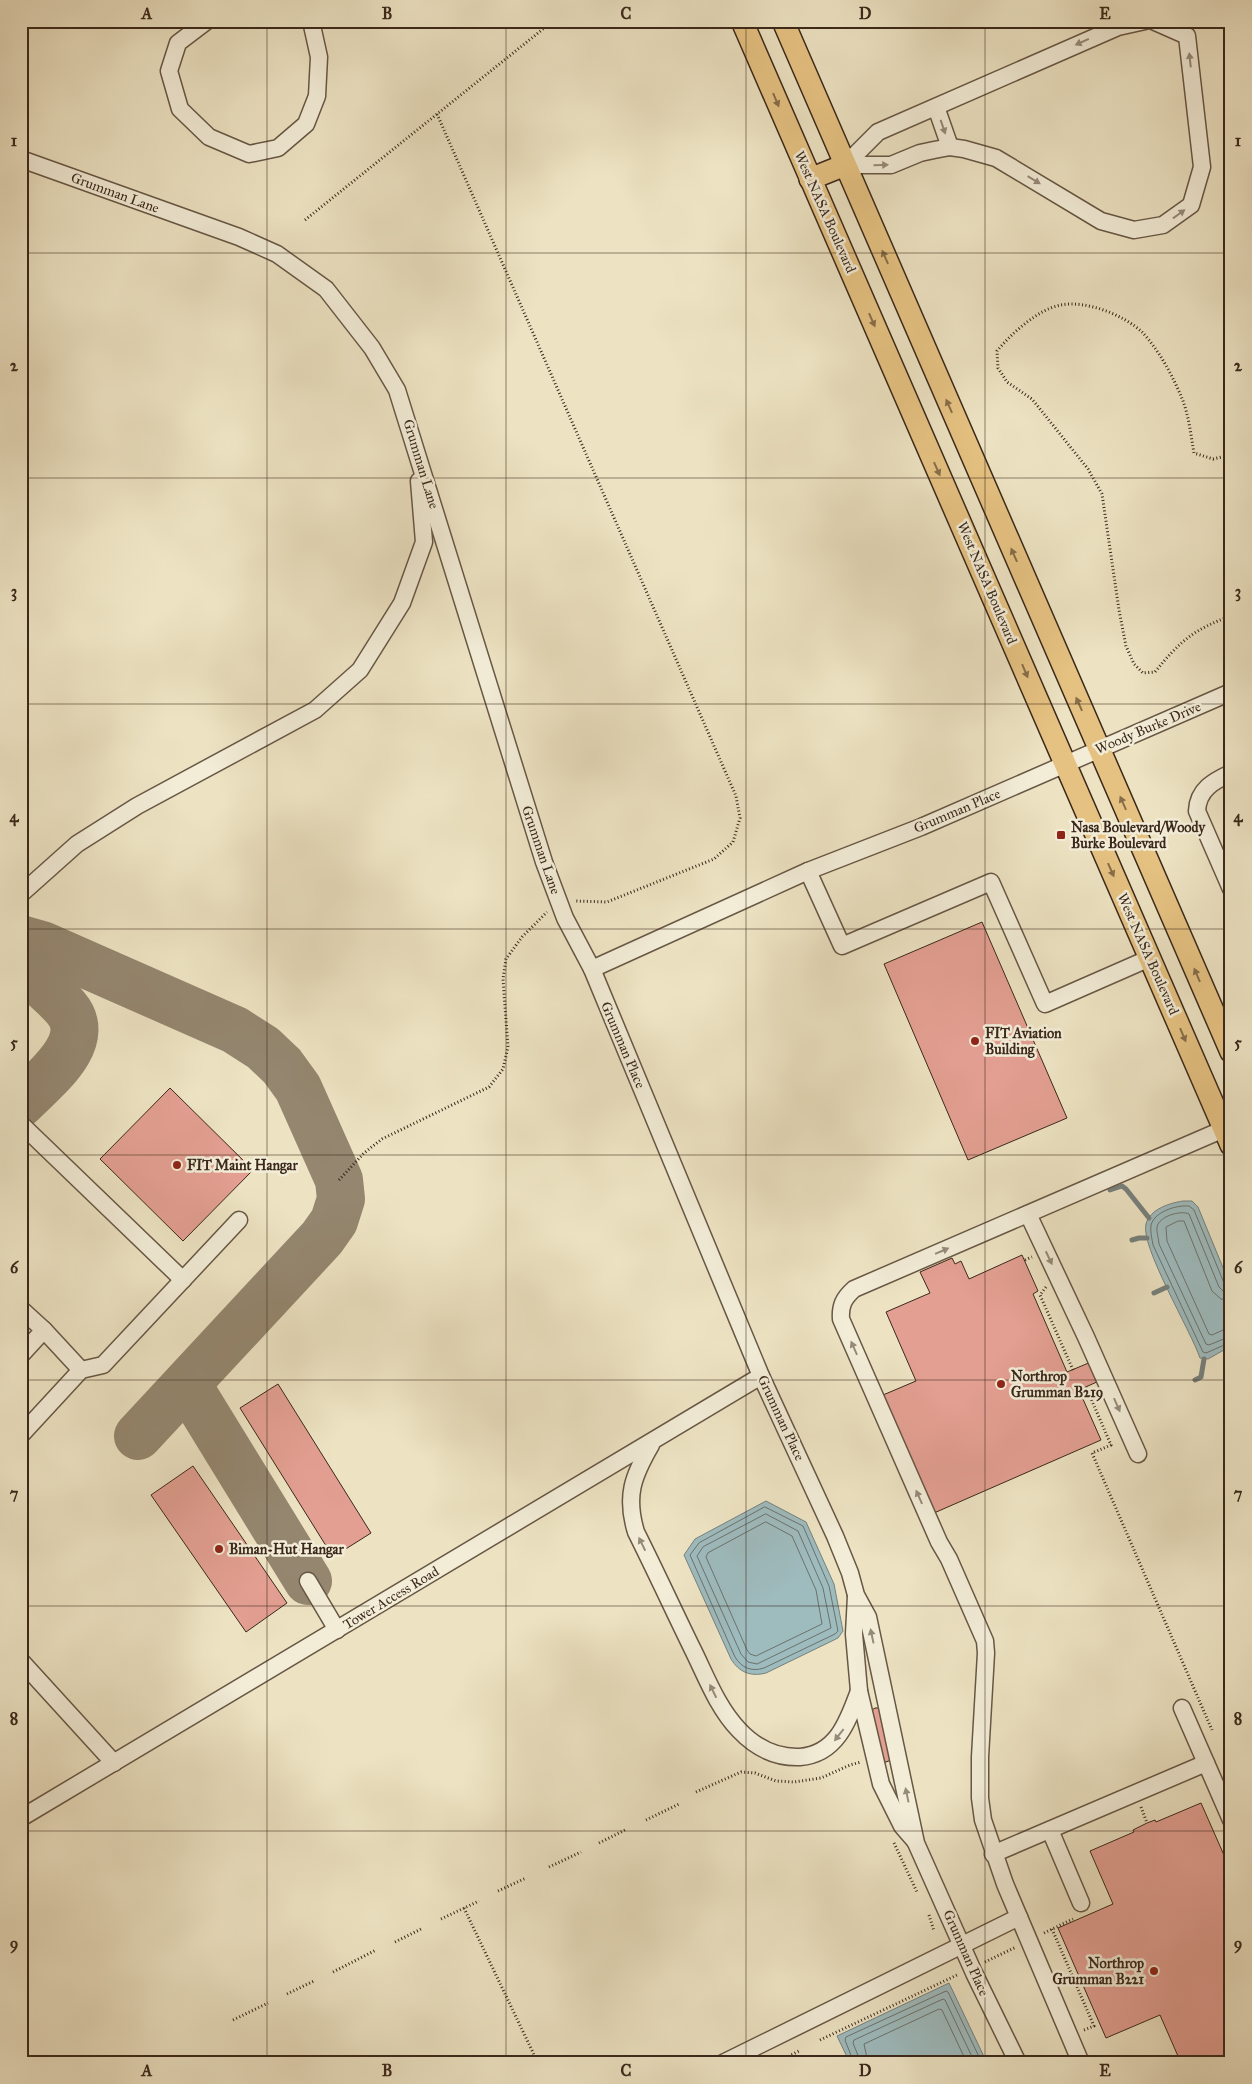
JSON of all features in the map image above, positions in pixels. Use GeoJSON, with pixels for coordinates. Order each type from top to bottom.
{"type":"FeatureCollection","features":[{"type":"Feature","properties":{"kind":"main road","name":"West NASA Boulevard"},"geometry":{"type":"LineString","coordinates":[[742,21],[1227,1137]]}},
{"type":"Feature","properties":{"kind":"main road"},"geometry":{"type":"LineString","coordinates":[[783,21],[844,165],[1229,1043]]}},
{"type":"Feature","properties":{"kind":"main road"},"geometry":{"type":"LineString","coordinates":[[810,179],[844,165]]}},
{"type":"Feature","properties":{"kind":"street"},"geometry":{"type":"LineString","coordinates":[[207,21],[178,44],[169,71],[180,110],[209,137],[250,154],[278,148],[306,124],[317,96],[319,57],[311,21]]}},
{"type":"Feature","properties":{"kind":"street"},"geometry":{"type":"LineString","coordinates":[[844,165],[878,132],[1118,27],[1145,21]]}},
{"type":"Feature","properties":{"kind":"street"},"geometry":{"type":"LineString","coordinates":[[844,165],[891,165],[920,153],[950,147],[980,152],[996,158],[1102,221],[1134,230],[1163,225],[1191,205],[1202,167],[1187,36],[1153,21]]}},
{"type":"Feature","properties":{"kind":"street"},"geometry":{"type":"LineString","coordinates":[[936,107],[950,147]]}},
{"type":"Feature","properties":{"kind":"street","name":"Grumman Lane"},"geometry":{"type":"LineString","coordinates":[[21,159],[239,237],[277,254],[326,290],[372,348],[397,390],[544,862],[565,918],[592,969]]}},
{"type":"Feature","properties":{"kind":"street"},"geometry":{"type":"LineString","coordinates":[[21,894],[77,844],[138,806],[315,710],[360,670],[402,603],[424,542],[416,449]]}},
{"type":"Feature","properties":{"kind":"street","name":"Woody Burke Drive"},"geometry":{"type":"LineString","coordinates":[[1065,764],[1231,692]]}},
{"type":"Feature","properties":{"kind":"street","name":"Grumman Place"},"geometry":{"type":"LineString","coordinates":[[1018,2063],[916,1843],[868,1617],[856,1595],[850,1572],[761,1376],[592,969],[808,871],[921,827],[1065,764]]}},
{"type":"Feature","properties":{"kind":"street"},"geometry":{"type":"LineString","coordinates":[[1231,773],[1208,785],[1198,803],[1197,811],[1231,889]]}},
{"type":"Feature","properties":{"kind":"street"},"geometry":{"type":"LineString","coordinates":[[808,871],[842,946],[991,882],[1045,1004],[1150,958]]}},
{"type":"Feature","properties":{"kind":"street"},"geometry":{"type":"LineString","coordinates":[[21,1124],[183,1280]]}},
{"type":"Feature","properties":{"kind":"street"},"geometry":{"type":"LineString","coordinates":[[1081,2063],[993,1854],[983,1820],[980,1798],[980,1757],[985,1642],[949,1559],[938,1542],[841,1319],[840,1309],[843,1300],[854,1289],[1028,1214],[1227,1137]]}},
{"type":"Feature","properties":{"kind":"street"},"geometry":{"type":"LineString","coordinates":[[1028,1214],[1086,1336],[1138,1454]]}},
{"type":"Feature","properties":{"kind":"street"},"geometry":{"type":"LineString","coordinates":[[21,1435],[81,1370],[103,1365],[240,1220]]}},
{"type":"Feature","properties":{"kind":"street"},"geometry":{"type":"LineString","coordinates":[[21,1309],[44,1330],[81,1370]]}},
{"type":"Feature","properties":{"kind":"street"},"geometry":{"type":"LineString","coordinates":[[21,1355],[44,1330]]}},
{"type":"Feature","properties":{"kind":"street","name":"Tower Access Road"},"geometry":{"type":"LineString","coordinates":[[21,1818],[652,1443],[761,1376]]}},
{"type":"Feature","properties":{"kind":"street"},"geometry":{"type":"LineString","coordinates":[[652,1443],[636,1470],[630,1504],[636,1532],[718,1701],[738,1729],[762,1749],[778,1755],[805,1756],[819,1752],[840,1735],[847,1723],[859,1691]]}},
{"type":"Feature","properties":{"kind":"street"},"geometry":{"type":"LineString","coordinates":[[308,1581],[337,1630]]}},
{"type":"Feature","properties":{"kind":"street","name":"Grumman Place"},"geometry":{"type":"LineString","coordinates":[[856,1595],[854,1634],[859,1691],[881,1784],[902,1826],[916,1843]]}},
{"type":"Feature","properties":{"kind":"street"},"geometry":{"type":"LineString","coordinates":[[21,1661],[114,1762]]}},
{"type":"Feature","properties":{"kind":"street"},"geometry":{"type":"LineString","coordinates":[[1182,1708],[1231,1820]]}},
{"type":"Feature","properties":{"kind":"street"},"geometry":{"type":"LineString","coordinates":[[993,1854],[1206,1763]]}},
{"type":"Feature","properties":{"kind":"street"},"geometry":{"type":"LineString","coordinates":[[1050,1830],[1081,1903]]}},
{"type":"Feature","properties":{"kind":"street"},"geometry":{"type":"LineString","coordinates":[[722,2063],[1019,1917]]}},
{"type":"Feature","properties":{"kind":"path"},"geometry":{"type":"LineString","coordinates":[[305,220],[553,21]]}},
{"type":"Feature","properties":{"kind":"path"},"geometry":{"type":"LineString","coordinates":[[339,1180],[364,1153],[382,1139],[489,1087],[503,1069],[508,1047],[503,979],[506,959],[522,936],[558,901],[607,902],[714,859],[733,842],[740,818],[736,796],[437,114]]}},
{"type":"Feature","properties":{"kind":"path"},"geometry":{"type":"LineString","coordinates":[[1231,455],[1214,459],[1194,453],[1183,401],[1162,360],[1142,333],[1123,317],[1088,306],[1061,305],[1040,313],[1009,336],[997,351],[998,368],[1007,382],[1032,399],[1088,470],[1102,494],[1119,610],[1126,646],[1134,664],[1144,673],[1155,672],[1184,639],[1213,622],[1231,616]]}},
{"type":"Feature","properties":{"kind":"path"},"geometry":{"type":"LineString","coordinates":[[1024,1260],[1035,1255]]}},
{"type":"Feature","properties":{"kind":"path"},"geometry":{"type":"LineString","coordinates":[[1048,1285],[1040,1295],[1073,1370]]}},
{"type":"Feature","properties":{"kind":"path"},"geometry":{"type":"LineString","coordinates":[[1086,1387],[1111,1445],[1092,1453],[1213,1732]]}},
{"type":"Feature","properties":{"kind":"path"},"geometry":{"type":"LineString","coordinates":[[696,1792],[741,1772],[755,1773],[776,1781],[807,1781],[832,1774],[850,1764],[875,1759]]}},
{"type":"Feature","properties":{"kind":"path"},"geometry":{"type":"LineString","coordinates":[[1225,1762],[1231,1772]]}},
{"type":"Feature","properties":{"kind":"path"},"geometry":{"type":"LineString","coordinates":[[646,1820],[679,1804]]}},
{"type":"Feature","properties":{"kind":"path"},"geometry":{"type":"LineString","coordinates":[[1140,1804],[1147,1823]]}},
{"type":"Feature","properties":{"kind":"path"},"geometry":{"type":"LineString","coordinates":[[598,1843],[627,1829]]}},
{"type":"Feature","properties":{"kind":"path"},"geometry":{"type":"LineString","coordinates":[[549,1867],[581,1852]]}},
{"type":"Feature","properties":{"kind":"path"},"geometry":{"type":"LineString","coordinates":[[498,1891],[526,1878]]}},
{"type":"Feature","properties":{"kind":"path"},"geometry":{"type":"LineString","coordinates":[[441,1919],[479,1901]]}},
{"type":"Feature","properties":{"kind":"path"},"geometry":{"type":"LineString","coordinates":[[464,1908],[538,2063]]}},
{"type":"Feature","properties":{"kind":"path"},"geometry":{"type":"LineString","coordinates":[[1038,1936],[1073,1919]]}},
{"type":"Feature","properties":{"kind":"path"},"geometry":{"type":"LineString","coordinates":[[395,1942],[423,1928]]}},
{"type":"Feature","properties":{"kind":"path"},"geometry":{"type":"LineString","coordinates":[[1052,1929],[1094,2026],[1080,2032]]}},
{"type":"Feature","properties":{"kind":"path"},"geometry":{"type":"LineString","coordinates":[[982,1963],[1017,1946]]}},
{"type":"Feature","properties":{"kind":"path"},"geometry":{"type":"LineString","coordinates":[[333,1972],[376,1950]]}},
{"type":"Feature","properties":{"kind":"path"},"geometry":{"type":"LineString","coordinates":[[820,2040],[957,1975],[962,1984]]}},
{"type":"Feature","properties":{"kind":"path"},"geometry":{"type":"LineString","coordinates":[[287,1994],[314,1981]]}},
{"type":"Feature","properties":{"kind":"path"},"geometry":{"type":"LineString","coordinates":[[234,2020],[268,2003]]}},
{"type":"Feature","properties":{"kind":"path"},"geometry":{"type":"LineString","coordinates":[[776,2063],[799,2051]]}},
{"type":"Feature","properties":{"kind":"water"},"geometry":{"type":"Polygon","coordinates":[[[1192,1201],[1198,1207],[1231,1287],[1231,1346],[1208,1359],[1200,1358],[1158,1269],[1146,1235],[1146,1224],[1152,1214],[1167,1205],[1192,1201]]]}},
{"type":"Feature","properties":{"kind":"water"},"geometry":{"type":"Polygon","coordinates":[[[766,1501],[806,1522],[834,1584],[843,1631],[838,1638],[766,1673],[750,1674],[741,1670],[731,1659],[684,1555],[695,1539],[766,1501]]]}},
{"type":"Feature","properties":{"kind":"water"},"geometry":{"type":"Polygon","coordinates":[[[949,1983],[987,2063],[850,2063],[837,2036],[949,1983]]]}},
{"type":"Feature","properties":{"kind":"building","name":"FIT Aviation Building"},"geometry":{"type":"Polygon","coordinates":[[[982,922],[1067,1118],[968,1160],[884,964],[982,922]]]}},
{"type":"Feature","properties":{"kind":"building","name":"FIT Maint Hangar"},"geometry":{"type":"Polygon","coordinates":[[[170,1088],[253,1170],[183,1241],[100,1159],[170,1088]]]}},
{"type":"Feature","properties":{"kind":"building","name":"Northrop Grumman B219"},"geometry":{"type":"Polygon","coordinates":[[[1022,1255],[1038,1291],[1033,1294],[1067,1372],[1091,1362],[1099,1381],[1079,1390],[1101,1440],[934,1513],[883,1395],[916,1381],[886,1312],[930,1293],[920,1272],[952,1258],[955,1264],[961,1261],[969,1279],[1022,1255]]]}},
{"type":"Feature","properties":{"kind":"building","name":"Biman-Hut Hangar"},"geometry":{"type":"Polygon","coordinates":[[[278,1384],[371,1533],[333,1557],[240,1408],[278,1384]]]}},
{"type":"Feature","properties":{"kind":"building","name":"Biman-Hut Hangar"},"geometry":{"type":"Polygon","coordinates":[[[193,1466],[287,1603],[246,1632],[151,1495],[193,1466]]]}},
{"type":"Feature","properties":{"kind":"building"},"geometry":{"type":"Polygon","coordinates":[[[879,1708],[891,1760],[886,1762],[883,1762],[872,1710],[879,1708]]]}},
{"type":"Feature","properties":{"kind":"building","name":"Northrop Grumman B221"},"geometry":{"type":"Polygon","coordinates":[[[1201,1803],[1231,1871],[1231,2063],[1181,2063],[1160,2015],[1106,2038],[1058,1928],[1113,1904],[1090,1851],[1134,1832],[1133,1830],[1147,1823],[1155,1820],[1156,1822],[1201,1803]]]}},
{"type":"Feature","properties":{"kind":"waterway"},"geometry":{"type":"LineString","coordinates":[[1110,1190],[1122,1186],[1149,1218]]}},
{"type":"Feature","properties":{"kind":"waterway"},"geometry":{"type":"LineString","coordinates":[[1132,1240],[1147,1238]]}},
{"type":"Feature","properties":{"kind":"waterway"},"geometry":{"type":"LineString","coordinates":[[1154,1293],[1167,1287]]}},
{"type":"Feature","properties":{"kind":"waterway"},"geometry":{"type":"LineString","coordinates":[[1195,1380],[1201,1377],[1204,1359]]}},
{"type":"Feature","properties":{"kind":"taxiway"},"geometry":{"type":"LineString","coordinates":[[21,939],[42,945],[235,1030],[263,1048],[282,1066],[298,1088],[339,1180],[341,1199],[334,1221],[322,1238],[138,1436]]}},
{"type":"Feature","properties":{"kind":"taxiway"},"geometry":{"type":"LineString","coordinates":[[21,966],[66,1008],[73,1021],[74,1034],[70,1047],[62,1060],[21,1103]]}},
{"type":"Feature","properties":{"kind":"taxiway"},"geometry":{"type":"LineString","coordinates":[[187,1384],[308,1581]]}},
{"type":"Feature","properties":{"kind":"place","name":"Nasa Boulevard/Woody Burke Boulevard"},"geometry":{"type":"Point","coordinates":[1061,835]}},
{"type":"Feature","properties":{"kind":"place","name":"FIT Aviation Building"},"geometry":{"type":"Point","coordinates":[975,1041]}},
{"type":"Feature","properties":{"kind":"place","name":"FIT Maint Hangar"},"geometry":{"type":"Point","coordinates":[177,1165]}},
{"type":"Feature","properties":{"kind":"place","name":"Northrop Grumman B219"},"geometry":{"type":"Point","coordinates":[1001,1384]}},
{"type":"Feature","properties":{"kind":"place","name":"Biman-Hut Hangar"},"geometry":{"type":"Point","coordinates":[219,1549]}},
{"type":"Feature","properties":{"kind":"place","name":"Northrop Grumman B221"},"geometry":{"type":"Point","coordinates":[1154,1971]}}]}
